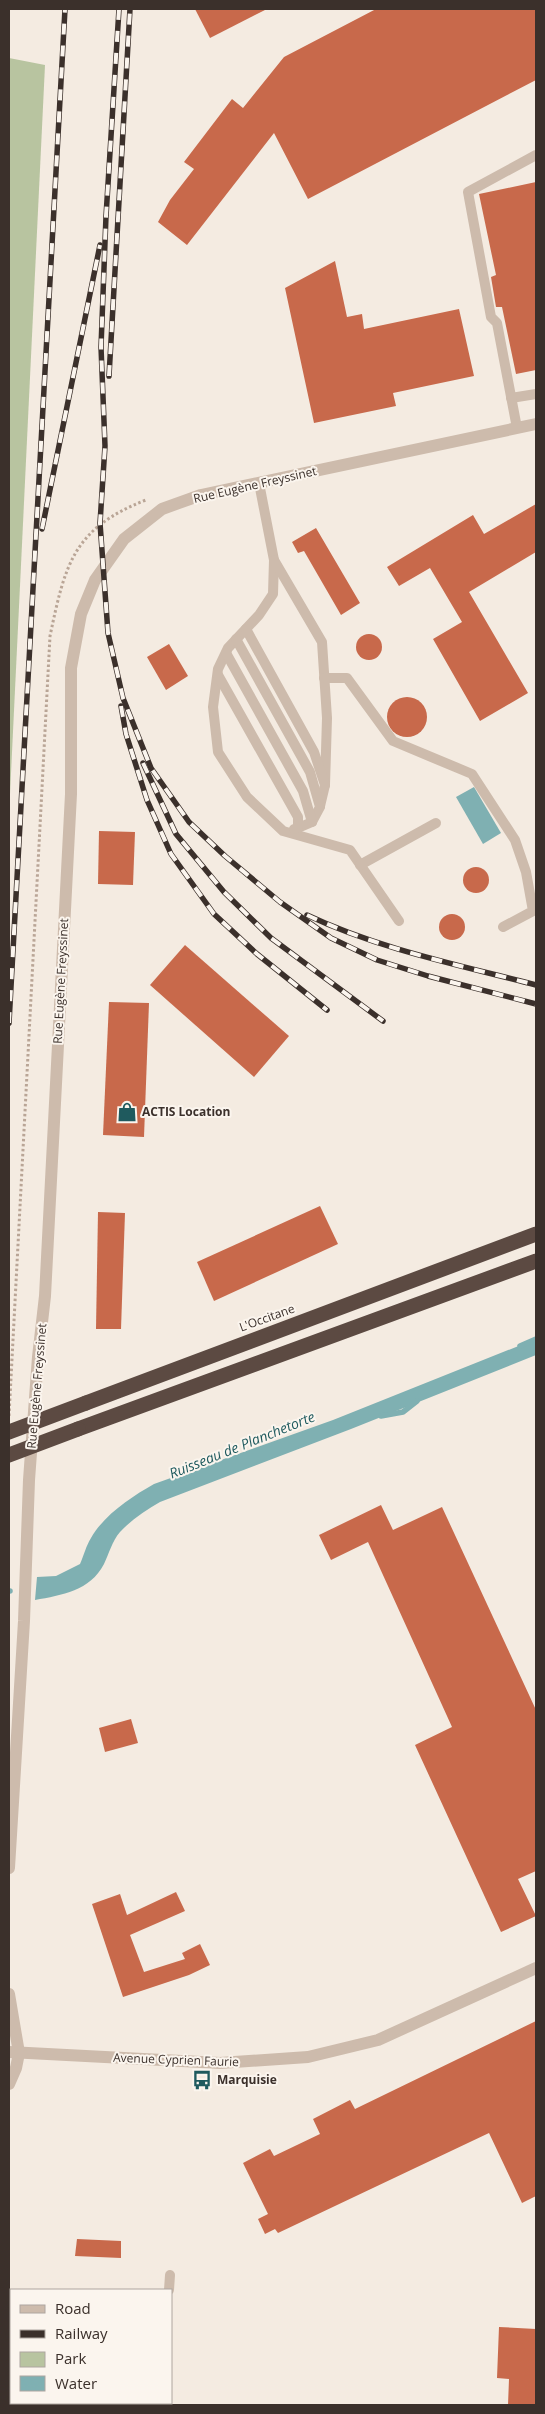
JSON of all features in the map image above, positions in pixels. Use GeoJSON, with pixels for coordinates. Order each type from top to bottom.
{"type":"FeatureCollection","features":[{"type":"Feature","properties":{"kind":"highway","name":"L'Occitane"},"geometry":{"type":"LineString","coordinates":[[9,1432],[536,1234]]}},
{"type":"Feature","properties":{"kind":"highway"},"geometry":{"type":"LineString","coordinates":[[9,1454],[536,1261]]}},
{"type":"Feature","properties":{"kind":"street","name":"Rue Eugène Freyssinet"},"geometry":{"type":"LineString","coordinates":[[9,1868],[24,1621],[29,1480],[38,1357],[45,1296],[71,794],[71,668],[80,614],[96,580],[124,539],[162,509],[201,495],[536,424]]}},
{"type":"Feature","properties":{"kind":"street","name":"Avenue Cyprien Faurie"},"geometry":{"type":"LineString","coordinates":[[14,2052],[220,2063],[308,2057],[378,2040],[536,1968]]}},
{"type":"Feature","properties":{"kind":"street"},"geometry":{"type":"LineString","coordinates":[[9,1994],[16,2068],[9,2084]]}},
{"type":"Feature","properties":{"kind":"lane"},"geometry":{"type":"LineString","coordinates":[[518,428],[497,323],[491,317],[468,192],[536,155]]}},
{"type":"Feature","properties":{"kind":"lane"},"geometry":{"type":"LineString","coordinates":[[511,398],[536,394]]}},
{"type":"Feature","properties":{"kind":"lane"},"geometry":{"type":"LineString","coordinates":[[259,483],[274,560],[273,594],[226,653],[218,675],[212,707],[218,752],[248,797],[283,831],[350,850],[399,921]]}},
{"type":"Feature","properties":{"kind":"lane"},"geometry":{"type":"LineString","coordinates":[[274,560],[322,642],[327,718],[325,785],[320,807],[312,822],[298,828],[283,831]]}},
{"type":"Feature","properties":{"kind":"lane"},"geometry":{"type":"LineString","coordinates":[[246,629],[314,752],[325,785]]}},
{"type":"Feature","properties":{"kind":"lane"},"geometry":{"type":"LineString","coordinates":[[236,639],[310,772],[320,807]]}},
{"type":"Feature","properties":{"kind":"lane"},"geometry":{"type":"LineString","coordinates":[[226,653],[303,791],[312,822]]}},
{"type":"Feature","properties":{"kind":"lane"},"geometry":{"type":"LineString","coordinates":[[218,675],[298,817],[298,828]]}},
{"type":"Feature","properties":{"kind":"lane"},"geometry":{"type":"LineString","coordinates":[[324,678],[347,678],[393,741],[472,774],[515,840],[526,872],[533,911],[503,927]]}},
{"type":"Feature","properties":{"kind":"lane"},"geometry":{"type":"LineString","coordinates":[[360,865],[436,823]]}},
{"type":"Feature","properties":{"kind":"lane"},"geometry":{"type":"LineString","coordinates":[[169,2289],[170,2275]]}},
{"type":"Feature","properties":{"kind":"path"},"geometry":{"type":"LineString","coordinates":[[9,1422],[50,636],[67,567],[80,543],[100,523],[152,498]]}},
{"type":"Feature","properties":{"kind":"green space"},"geometry":{"type":"Polygon","coordinates":[[[9,58],[45,65],[9,815],[9,58]]]}},
{"type":"Feature","properties":{"kind":"water"},"geometry":{"type":"Polygon","coordinates":[[[474,787],[501,833],[483,844],[456,797],[474,787]]]}},
{"type":"Feature","properties":{"kind":"water"},"geometry":{"type":"Polygon","coordinates":[[[536,1339],[536,1355],[351,1429],[160,1502],[129,1523],[120,1532],[104,1564],[91,1580],[65,1594],[35,1600],[37,1577],[56,1576],[80,1564],[89,1541],[103,1522],[127,1501],[154,1484],[333,1420],[536,1339]]]}},
{"type":"Feature","properties":{"kind":"building"},"geometry":{"type":"Polygon","coordinates":[[[195,9],[267,9],[210,38],[195,9]]]}},
{"type":"Feature","properties":{"kind":"building"},"geometry":{"type":"Polygon","coordinates":[[[376,9],[536,9],[536,80],[308,199],[274,133],[187,245],[158,222],[170,200],[194,169],[184,162],[232,99],[243,108],[284,57],[376,9]]]}},
{"type":"Feature","properties":{"kind":"building"},"geometry":{"type":"Polygon","coordinates":[[[536,182],[536,370],[516,374],[502,307],[496,307],[491,277],[496,275],[479,194],[536,182]]]}},
{"type":"Feature","properties":{"kind":"building"},"geometry":{"type":"Polygon","coordinates":[[[335,261],[347,317],[362,314],[364,329],[459,309],[474,376],[393,393],[396,406],[314,423],[285,288],[335,261]]]}},
{"type":"Feature","properties":{"kind":"building"},"geometry":{"type":"Polygon","coordinates":[[[536,504],[536,552],[469,592],[528,693],[480,721],[433,639],[462,622],[430,568],[399,586],[387,567],[473,515],[484,534],[536,504]]]}},
{"type":"Feature","properties":{"kind":"building"},"geometry":{"type":"Polygon","coordinates":[[[316,528],[360,603],[341,615],[304,551],[298,553],[292,542],[316,528]]]}},
{"type":"Feature","properties":{"kind":"building"},"geometry":{"type":"Polygon","coordinates":[[[369,634],[378,638],[382,647],[378,656],[369,660],[360,656],[356,647],[360,638],[369,634]]]}},
{"type":"Feature","properties":{"kind":"building"},"geometry":{"type":"Polygon","coordinates":[[[169,644],[188,676],[166,690],[147,657],[169,644]]]}},
{"type":"Feature","properties":{"kind":"building"},"geometry":{"type":"Polygon","coordinates":[[[411,697],[418,700],[424,706],[427,717],[426,725],[418,734],[411,737],[403,737],[396,734],[388,725],[387,713],[390,706],[399,698],[411,697]]]}},
{"type":"Feature","properties":{"kind":"building"},"geometry":{"type":"Polygon","coordinates":[[[99,831],[135,832],[133,885],[98,884],[99,831]]]}},
{"type":"Feature","properties":{"kind":"building"},"geometry":{"type":"Polygon","coordinates":[[[476,867],[485,871],[489,880],[485,889],[476,893],[467,889],[463,880],[467,871],[476,867]]]}},
{"type":"Feature","properties":{"kind":"building"},"geometry":{"type":"Polygon","coordinates":[[[452,914],[461,918],[465,927],[461,936],[452,940],[443,936],[439,927],[443,918],[452,914]]]}},
{"type":"Feature","properties":{"kind":"building"},"geometry":{"type":"Polygon","coordinates":[[[185,945],[289,1036],[254,1077],[150,985],[185,945]]]}},
{"type":"Feature","properties":{"kind":"building"},"geometry":{"type":"Polygon","coordinates":[[[109,1002],[149,1003],[144,1137],[103,1135],[109,1002]]]}},
{"type":"Feature","properties":{"kind":"building"},"geometry":{"type":"Polygon","coordinates":[[[320,1206],[338,1244],[214,1301],[197,1262],[320,1206]]]}},
{"type":"Feature","properties":{"kind":"building"},"geometry":{"type":"Polygon","coordinates":[[[98,1212],[125,1213],[121,1329],[96,1329],[98,1212]]]}},
{"type":"Feature","properties":{"kind":"building"},"geometry":{"type":"Polygon","coordinates":[[[381,1505],[393,1530],[442,1507],[536,1710],[536,1871],[518,1879],[536,1916],[501,1932],[415,1745],[452,1727],[368,1542],[331,1560],[319,1535],[381,1505]]]}},
{"type":"Feature","properties":{"kind":"building"},"geometry":{"type":"Polygon","coordinates":[[[131,1719],[138,1743],[105,1752],[99,1728],[131,1719]]]}},
{"type":"Feature","properties":{"kind":"building"},"geometry":{"type":"Polygon","coordinates":[[[176,1892],[185,1911],[130,1935],[144,1972],[185,1959],[182,1953],[200,1944],[210,1965],[189,1975],[123,1997],[92,1904],[120,1894],[127,1915],[176,1892]]]}},
{"type":"Feature","properties":{"kind":"building"},"geometry":{"type":"Polygon","coordinates":[[[536,2021],[536,2196],[522,2203],[489,2133],[278,2233],[275,2229],[265,2234],[258,2219],[268,2214],[243,2163],[270,2149],[274,2156],[320,2134],[313,2119],[350,2100],[355,2109],[536,2021]]]}},
{"type":"Feature","properties":{"kind":"building"},"geometry":{"type":"Polygon","coordinates":[[[77,2239],[121,2241],[121,2258],[75,2256],[77,2239]]]}},
{"type":"Feature","properties":{"kind":"building"},"geometry":{"type":"Polygon","coordinates":[[[499,2327],[536,2329],[536,2405],[508,2405],[509,2379],[497,2378],[499,2327]]]}},
{"type":"Feature","properties":{"kind":"waterway","name":"Ruisseau de Planchetorte"},"geometry":{"type":"LineString","coordinates":[[520,1346],[536,1339]]}},
{"type":"Feature","properties":{"kind":"waterway","name":"Ruisseau de Planchetorte"},"geometry":{"type":"LineString","coordinates":[[381,1416],[403,1412],[417,1401]]}},
{"type":"Feature","properties":{"kind":"railway"},"geometry":{"type":"LineString","coordinates":[[9,1023],[65,9]]}},
{"type":"Feature","properties":{"kind":"railway"},"geometry":{"type":"LineString","coordinates":[[119,9],[106,216],[101,347],[105,446],[100,523],[108,633],[123,698],[151,768],[189,822],[225,856],[280,902],[331,938],[377,960],[428,976],[536,1004]]}},
{"type":"Feature","properties":{"kind":"railway"},"geometry":{"type":"LineString","coordinates":[[109,376],[130,9]]}},
{"type":"Feature","properties":{"kind":"railway"},"geometry":{"type":"LineString","coordinates":[[42,529],[100,245]]}},
{"type":"Feature","properties":{"kind":"railway"},"geometry":{"type":"LineString","coordinates":[[121,706],[126,734],[147,800],[171,854],[214,914],[257,954],[327,1010]]}},
{"type":"Feature","properties":{"kind":"railway"},"geometry":{"type":"LineString","coordinates":[[143,763],[176,834],[224,892],[271,938],[383,1021]]}},
{"type":"Feature","properties":{"kind":"railway"},"geometry":{"type":"LineString","coordinates":[[307,915],[334,927],[391,947],[536,985]]}},
{"type":"Feature","properties":{"kind":"place","name":"ACTIS Location"},"geometry":{"type":"Point","coordinates":[127,1112]}},
{"type":"Feature","properties":{"kind":"place","name":"Marquisie"},"geometry":{"type":"Point","coordinates":[202,2080]}}]}
